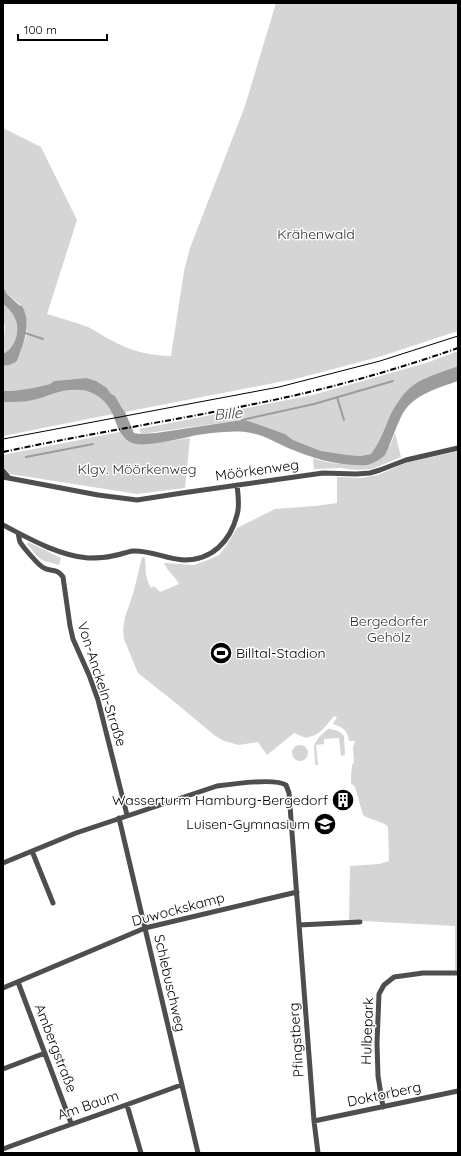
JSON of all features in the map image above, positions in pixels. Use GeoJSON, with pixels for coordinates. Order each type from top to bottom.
{"type":"FeatureCollection","features":[{"type":"Feature","properties":{"kind":"street","name":"Möörkenweg"},"geometry":{"type":"LineString","coordinates":[[3,477],[98,495],[137,500],[323,473],[370,473],[406,460],[458,448]]}},
{"type":"Feature","properties":{"kind":"street"},"geometry":{"type":"LineString","coordinates":[[3,471],[9,478]]}},
{"type":"Feature","properties":{"kind":"street"},"geometry":{"type":"LineString","coordinates":[[3,525],[46,546],[69,554],[88,558],[110,557],[132,551],[145,552],[177,559],[196,559],[219,548],[226,541],[238,514],[237,485]]}},
{"type":"Feature","properties":{"kind":"street","name":"Von-Anckeln-Straße"},"geometry":{"type":"LineString","coordinates":[[18,533],[19,541],[40,566],[45,569],[55,570],[63,577],[73,639],[98,700],[127,815]]}},
{"type":"Feature","properties":{"kind":"street","name":"Pfingstberg"},"geometry":{"type":"LineString","coordinates":[[127,815],[217,786],[238,783],[279,782],[286,785],[289,793],[314,1121],[318,1153]]}},
{"type":"Feature","properties":{"kind":"street"},"geometry":{"type":"LineString","coordinates":[[3,863],[76,833],[127,815]]}},
{"type":"Feature","properties":{"kind":"street","name":"Schlebuschweg"},"geometry":{"type":"LineString","coordinates":[[119,818],[198,1153]]}},
{"type":"Feature","properties":{"kind":"street"},"geometry":{"type":"LineString","coordinates":[[32,851],[54,903]]}},
{"type":"Feature","properties":{"kind":"street","name":"Duwockskamp"},"geometry":{"type":"LineString","coordinates":[[3,988],[145,928],[296,892]]}},
{"type":"Feature","properties":{"kind":"street"},"geometry":{"type":"LineString","coordinates":[[299,925],[360,922]]}},
{"type":"Feature","properties":{"kind":"street","name":"Hulbepark"},"geometry":{"type":"LineString","coordinates":[[383,1107],[378,1076],[377,1043],[379,994],[381,989],[394,977],[458,973]]}},
{"type":"Feature","properties":{"kind":"street","name":"Ambergstraße"},"geometry":{"type":"LineString","coordinates":[[18,982],[71,1123]]}},
{"type":"Feature","properties":{"kind":"street"},"geometry":{"type":"LineString","coordinates":[[3,1068],[45,1053]]}},
{"type":"Feature","properties":{"kind":"street","name":"Am Baum"},"geometry":{"type":"LineString","coordinates":[[3,1149],[71,1123],[127,1105],[181,1085]]}},
{"type":"Feature","properties":{"kind":"street","name":"Doktorberg"},"geometry":{"type":"LineString","coordinates":[[314,1121],[458,1091]]}},
{"type":"Feature","properties":{"kind":"street"},"geometry":{"type":"LineString","coordinates":[[127,1105],[141,1153]]}},
{"type":"Feature","properties":{"kind":"green space","name":"Krähenwald"},"geometry":{"type":"Polygon","coordinates":[[[276,3],[458,3],[458,331],[379,357],[295,379],[125,412],[115,396],[110,393],[107,388],[86,378],[54,381],[50,384],[33,388],[3,391],[3,365],[13,364],[17,361],[27,334],[27,323],[22,306],[7,294],[3,287],[3,128],[41,147],[77,220],[47,314],[88,327],[121,345],[135,350],[149,354],[171,356],[184,271],[190,248],[245,106],[276,3]]]}},
{"type":"Feature","properties":{"kind":"green space"},"geometry":{"type":"Polygon","coordinates":[[[3,304],[14,316],[17,326],[17,335],[13,345],[3,354],[5,326],[3,321],[3,304]]]}},
{"type":"Feature","properties":{"kind":"green space"},"geometry":{"type":"Polygon","coordinates":[[[458,351],[458,366],[417,383],[403,396],[394,409],[377,446],[371,454],[361,456],[321,451],[293,440],[285,434],[242,420],[141,434],[139,429],[313,395],[426,363],[458,351]]]}},
{"type":"Feature","properties":{"kind":"green space"},"geometry":{"type":"Polygon","coordinates":[[[72,389],[85,391],[102,398],[113,414],[3,436],[3,402],[48,396],[57,391],[72,389]]]}},
{"type":"Feature","properties":{"kind":"green space","name":"Klgv. Möörkenweg"},"geometry":{"type":"Polygon","coordinates":[[[120,432],[123,437],[147,444],[190,438],[185,488],[137,494],[10,474],[3,467],[3,455],[120,432]]]}},
{"type":"Feature","properties":{"kind":"green space"},"geometry":{"type":"Polygon","coordinates":[[[395,433],[401,457],[372,469],[314,469],[313,458],[332,463],[353,465],[390,446],[395,433]]]}},
{"type":"Feature","properties":{"kind":"green space","name":"Bergedorfer Gehölz"},"geometry":{"type":"Polygon","coordinates":[[[458,451],[458,970],[455,970],[455,926],[364,921],[349,923],[350,866],[379,864],[389,861],[388,827],[385,824],[363,815],[355,787],[351,783],[352,765],[354,762],[353,747],[355,741],[349,741],[344,730],[333,724],[337,717],[334,716],[323,729],[314,736],[306,738],[294,733],[267,755],[258,742],[239,745],[224,741],[214,735],[138,673],[124,639],[123,630],[125,617],[133,594],[142,557],[145,558],[146,575],[151,588],[154,586],[160,592],[179,584],[164,563],[194,565],[219,555],[237,528],[275,509],[337,503],[337,477],[361,478],[378,475],[405,463],[458,451]]]}},
{"type":"Feature","properties":{"kind":"green space"},"geometry":{"type":"Polygon","coordinates":[[[28,542],[61,558],[59,565],[44,561],[38,557],[27,544],[28,542]]]}},
{"type":"Feature","properties":{"kind":"green space"},"geometry":{"type":"Polygon","coordinates":[[[328,729],[333,729],[344,736],[345,755],[341,756],[339,738],[324,739],[324,744],[316,745],[318,765],[315,765],[314,745],[319,737],[328,729]]]}},
{"type":"Feature","properties":{"kind":"green space"},"geometry":{"type":"Polygon","coordinates":[[[300,745],[306,747],[308,753],[306,759],[300,761],[294,759],[292,753],[294,747],[300,745]]]}},
{"type":"Feature","properties":{"kind":"shaded area"},"geometry":{"type":"Polygon","coordinates":[[[3,287],[7,294],[22,306],[25,313],[27,326],[17,361],[7,365],[3,365],[3,354],[13,345],[17,335],[17,326],[13,314],[3,304],[3,287]]]}},
{"type":"Feature","properties":{"kind":"shaded area"},"geometry":{"type":"Polygon","coordinates":[[[458,366],[458,381],[426,393],[411,403],[401,417],[385,455],[368,465],[349,465],[322,460],[288,448],[261,435],[241,432],[201,434],[145,444],[132,443],[125,439],[108,406],[102,399],[84,390],[67,390],[30,401],[3,402],[3,391],[33,388],[50,384],[54,381],[86,378],[96,381],[107,388],[110,393],[115,396],[125,412],[134,433],[156,433],[242,420],[285,434],[293,440],[321,451],[361,456],[371,454],[395,406],[409,388],[422,380],[458,366]]]}},
{"type":"Feature","properties":{"kind":"waterway"},"geometry":{"type":"LineString","coordinates":[[25,333],[43,339]]}},
{"type":"Feature","properties":{"kind":"waterway","name":"Bille"},"geometry":{"type":"LineString","coordinates":[[242,421],[314,404],[393,381]]}},
{"type":"Feature","properties":{"kind":"waterway"},"geometry":{"type":"LineString","coordinates":[[337,397],[344,420]]}},
{"type":"Feature","properties":{"kind":"waterway"},"geometry":{"type":"LineString","coordinates":[[26,457],[93,444]]}},
{"type":"Feature","properties":{"kind":"tram line"},"geometry":{"type":"LineString","coordinates":[[3,439],[279,387],[380,361],[458,336]]}},
{"type":"Feature","properties":{"kind":"railway"},"geometry":{"type":"LineString","coordinates":[[3,452],[213,412],[327,388],[371,376],[458,348]]}},
{"type":"Feature","properties":{"kind":"place","name":"Billtal-Stadion"},"geometry":{"type":"Point","coordinates":[221,653]}},
{"type":"Feature","properties":{"kind":"place","name":"Wasserturm Hamburg-Bergedorf"},"geometry":{"type":"Point","coordinates":[343,800]}},
{"type":"Feature","properties":{"kind":"place","name":"Luisen-Gymnasium"},"geometry":{"type":"Point","coordinates":[325,824]}}]}
